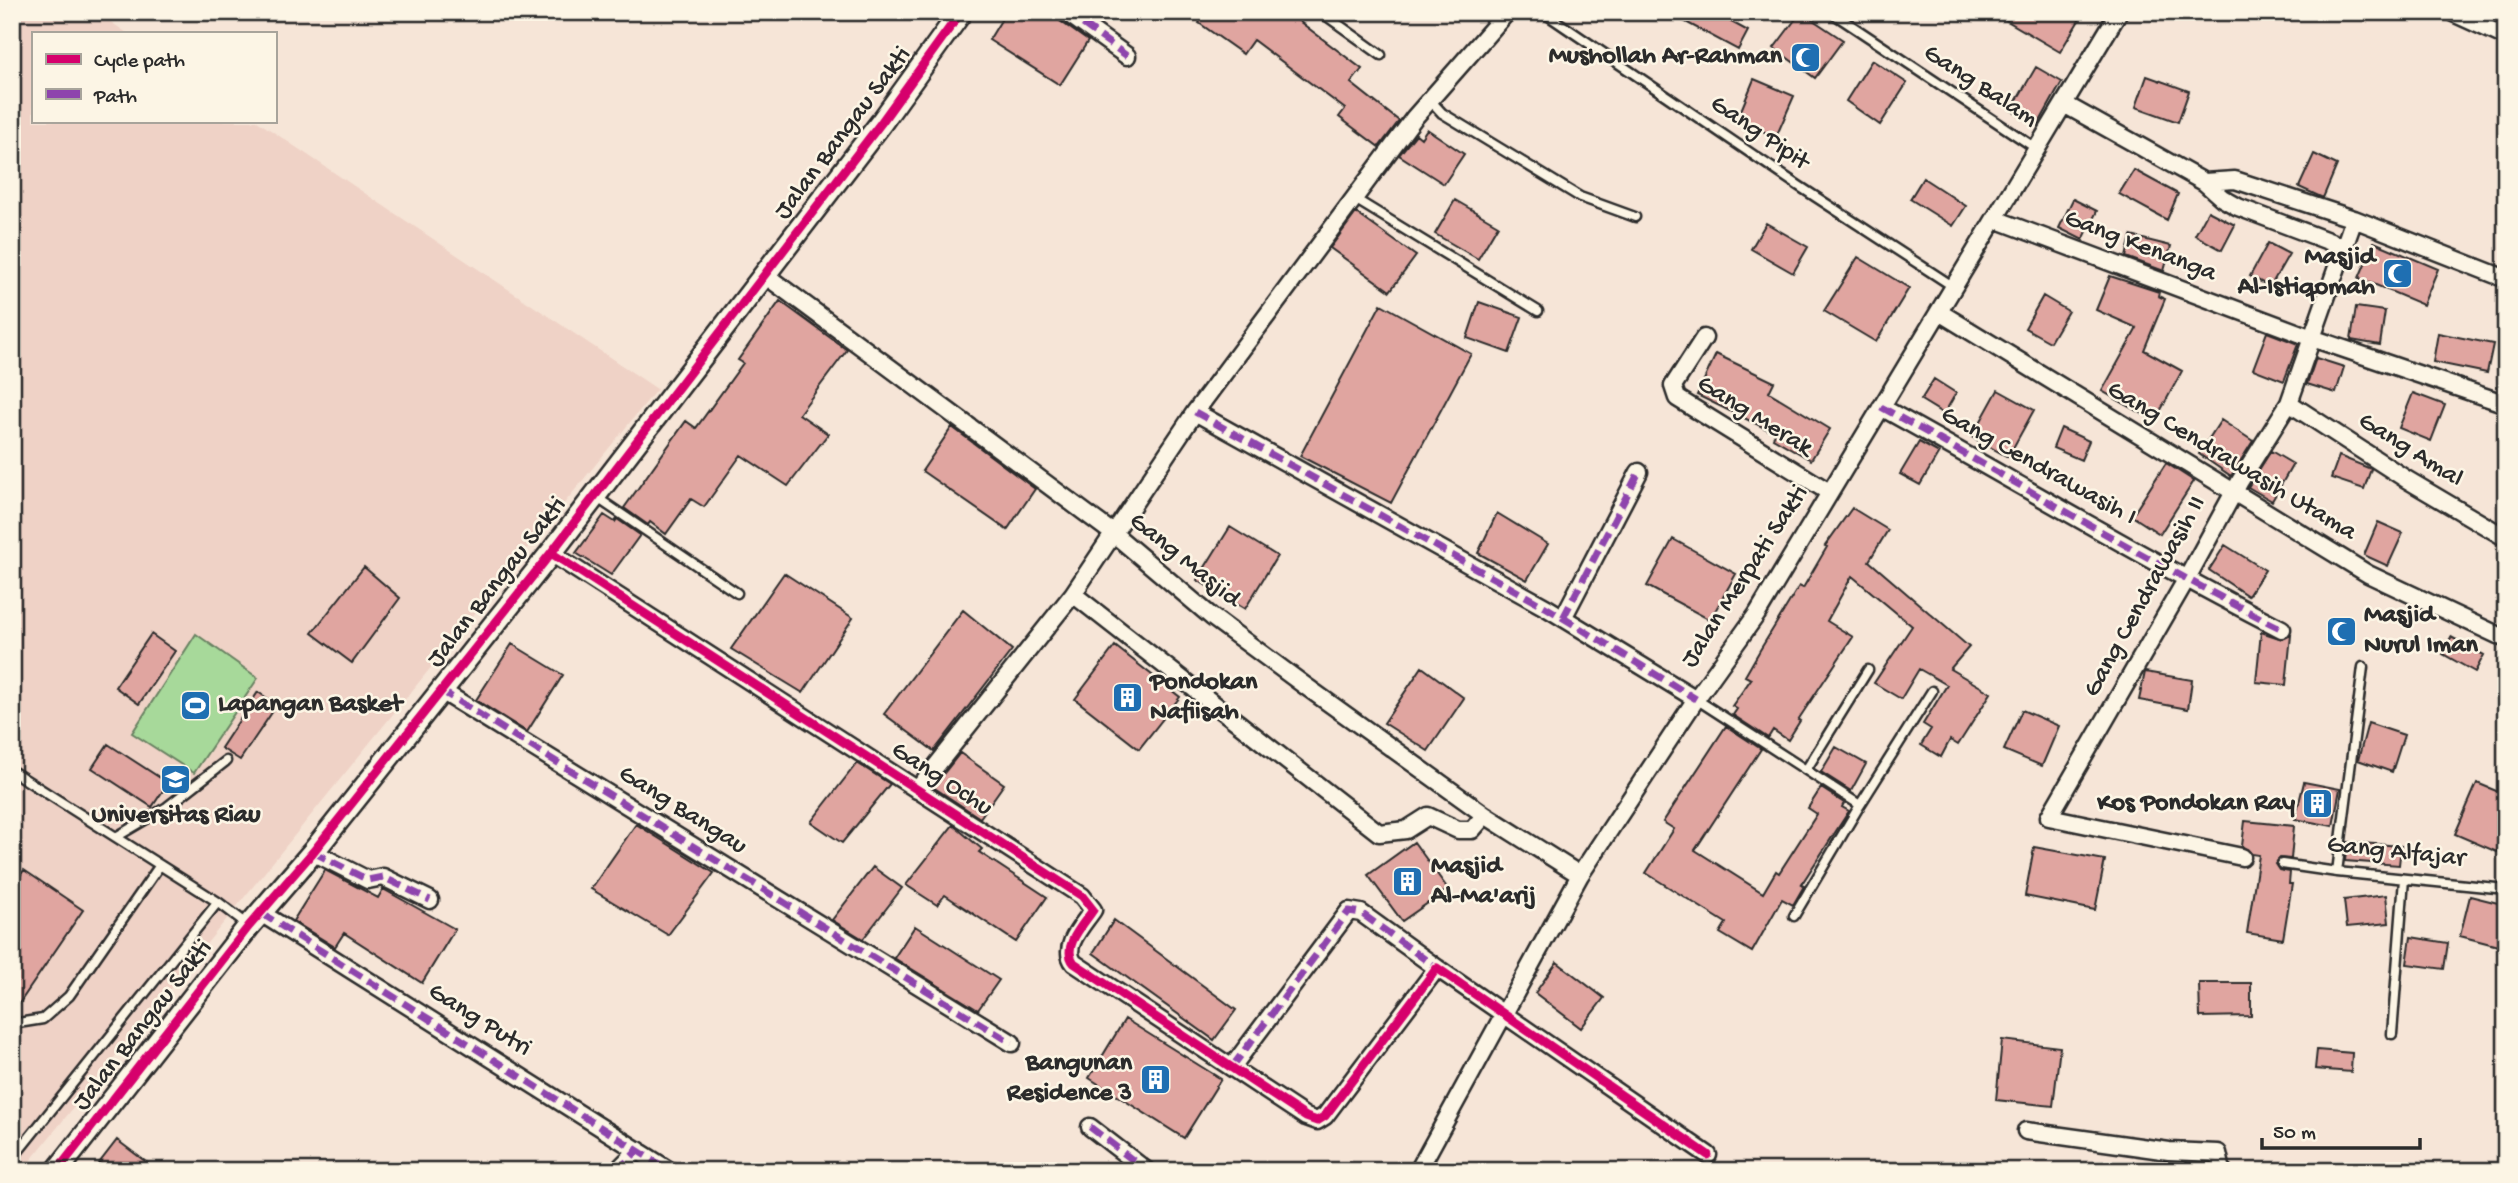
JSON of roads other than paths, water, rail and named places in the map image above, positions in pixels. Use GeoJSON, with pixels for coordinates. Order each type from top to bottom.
{"type":"FeatureCollection","features":[{"type":"Feature","properties":{"kind":"street","name":"Jalan Bangau Sakti"},"geometry":{"type":"LineString","coordinates":[[57,1171],[251,920],[313,852],[551,554],[765,275],[961,12]]}},
{"type":"Feature","properties":{"kind":"street"},"geometry":{"type":"LineString","coordinates":[[1066,12],[1127,56]]}},
{"type":"Feature","properties":{"kind":"street"},"geometry":{"type":"LineString","coordinates":[[918,790],[1073,594],[1195,412],[1355,199],[1431,101],[1507,12]]}},
{"type":"Feature","properties":{"kind":"street","name":"Jalan Merpati Sakti"},"geometry":{"type":"LineString","coordinates":[[1418,1171],[1580,875],[1696,699],[1757,614],[2119,12]]}},
{"type":"Feature","properties":{"kind":"street"},"geometry":{"type":"LineString","coordinates":[[2451,12],[2506,37]]}},
{"type":"Feature","properties":{"kind":"street"},"geometry":{"type":"LineString","coordinates":[[2064,104],[2204,182],[2222,198],[2344,247]]}},
{"type":"Feature","properties":{"kind":"street"},"geometry":{"type":"LineString","coordinates":[[2204,182],[2235,180],[2354,219],[2506,279]]}},
{"type":"Feature","properties":{"kind":"street","name":"Gang Kenanga"},"geometry":{"type":"LineString","coordinates":[[1995,219],[2312,338],[2506,404]]}},
{"type":"Feature","properties":{"kind":"street","name":"Gang Cendrawasih II"},"geometry":{"type":"LineString","coordinates":[[2242,857],[2049,817],[2234,492],[2289,402],[2354,219]]}},
{"type":"Feature","properties":{"kind":"street","name":"Gang Masjid"},"geometry":{"type":"LineString","coordinates":[[765,275],[1114,534],[1212,617],[1485,815],[1580,875]]}},
{"type":"Feature","properties":{"kind":"street","name":"Gang Cendrawasih Utama"},"geometry":{"type":"LineString","coordinates":[[1939,312],[2368,574],[2506,639]]}},
{"type":"Feature","properties":{"kind":"street","name":"Gang Merak"},"geometry":{"type":"LineString","coordinates":[[1704,338],[1673,386],[1676,398],[1829,492]]}},
{"type":"Feature","properties":{"kind":"street","name":"Gang Amal"},"geometry":{"type":"LineString","coordinates":[[2289,402],[2406,479],[2506,538]]}},
{"type":"Feature","properties":{"kind":"street","name":"Gang Cendrawasih I"},"geometry":{"type":"LineString","coordinates":[[1881,407],[2104,530],[2186,580],[2283,629]]}},
{"type":"Feature","properties":{"kind":"street"},"geometry":{"type":"LineString","coordinates":[[1195,412],[1563,618],[1696,699]]}},
{"type":"Feature","properties":{"kind":"street"},"geometry":{"type":"LineString","coordinates":[[1563,618],[1639,472]]}},
{"type":"Feature","properties":{"kind":"street","name":"Gang Ochu"},"geometry":{"type":"LineString","coordinates":[[551,554],[1082,896],[1093,910],[1068,948],[1068,956],[1074,963],[1232,1067]]}},
{"type":"Feature","properties":{"kind":"street"},"geometry":{"type":"LineString","coordinates":[[1073,594],[1379,833],[1406,830],[1428,816],[1458,830],[1472,830],[1485,815]]}},
{"type":"Feature","properties":{"kind":"street","name":"Gang Bangau"},"geometry":{"type":"LineString","coordinates":[[440,690],[1012,1044]]}},
{"type":"Feature","properties":{"kind":"street"},"geometry":{"type":"LineString","coordinates":[[313,852],[368,880],[383,877],[429,900]]}},
{"type":"Feature","properties":{"kind":"street"},"geometry":{"type":"LineString","coordinates":[[1437,968],[1325,1116],[1317,1121],[1306,1117],[1232,1067],[1342,915],[1349,911],[1362,913],[1708,1155]]}},
{"type":"Feature","properties":{"kind":"street","name":"Gang Putri"},"geometry":{"type":"LineString","coordinates":[[251,920],[670,1171]]}},
{"type":"Feature","properties":{"kind":"street"},"geometry":{"type":"LineString","coordinates":[[1090,1127],[1147,1171]]}},
{"type":"Feature","properties":{"kind":"street"},"geometry":{"type":"LineString","coordinates":[[2026,1131],[2169,1151],[2218,1153],[2222,1171]]}},
{"type":"Feature","properties":{"kind":"street"},"geometry":{"type":"LineString","coordinates":[[617,1171],[638,1150]]}},
{"type":"Feature","properties":{"kind":"lane"},"geometry":{"type":"LineString","coordinates":[[1321,12],[1381,55]]}},
{"type":"Feature","properties":{"kind":"lane","name":"Gang Pipit"},"geometry":{"type":"LineString","coordinates":[[1543,12],[1820,200],[1954,287]]}},
{"type":"Feature","properties":{"kind":"lane","name":"Gang Balam"},"geometry":{"type":"LineString","coordinates":[[1831,12],[2037,149]]}},
{"type":"Feature","properties":{"kind":"lane"},"geometry":{"type":"LineString","coordinates":[[1431,101],[1441,113],[1580,197],[1635,217]]}},
{"type":"Feature","properties":{"kind":"lane"},"geometry":{"type":"LineString","coordinates":[[1355,199],[1538,311]]}},
{"type":"Feature","properties":{"kind":"lane"},"geometry":{"type":"LineString","coordinates":[[594,496],[737,593]]}},
{"type":"Feature","properties":{"kind":"lane"},"geometry":{"type":"LineString","coordinates":[[2337,873],[2362,667]]}},
{"type":"Feature","properties":{"kind":"lane"},"geometry":{"type":"LineString","coordinates":[[1806,770],[1868,670]]}},
{"type":"Feature","properties":{"kind":"lane"},"geometry":{"type":"LineString","coordinates":[[1794,916],[1931,691]]}},
{"type":"Feature","properties":{"kind":"lane"},"geometry":{"type":"LineString","coordinates":[[1696,699],[1860,805]]}},
{"type":"Feature","properties":{"kind":"lane"},"geometry":{"type":"LineString","coordinates":[[116,837],[167,807],[226,761]]}},
{"type":"Feature","properties":{"kind":"lane"},"geometry":{"type":"LineString","coordinates":[[12,771],[218,902],[251,920]]}},
{"type":"Feature","properties":{"kind":"lane","name":"Gang Alfajar"},"geometry":{"type":"LineString","coordinates":[[2282,864],[2337,873],[2506,889]]}},
{"type":"Feature","properties":{"kind":"lane"},"geometry":{"type":"LineString","coordinates":[[12,1024],[43,1019],[69,996],[160,865]]}},
{"type":"Feature","properties":{"kind":"lane"},"geometry":{"type":"LineString","coordinates":[[2392,1034],[2404,879]]}},
{"type":"Feature","properties":{"kind":"lane"},"geometry":{"type":"LineString","coordinates":[[12,1159],[218,902]]}},
{"type":"Feature","properties":{"kind":"place","name":"Mushollah Ar-Rahman"},"geometry":{"type":"Point","coordinates":[1805,57]}},
{"type":"Feature","properties":{"kind":"place","name":"Masjid Al-Istiqomah"},"geometry":{"type":"Point","coordinates":[2398,273]}},
{"type":"Feature","properties":{"kind":"place","name":"Masjid Nurul Iman"},"geometry":{"type":"Point","coordinates":[2341,631]}},
{"type":"Feature","properties":{"kind":"place","name":"Pondokan Nafiisah"},"geometry":{"type":"Point","coordinates":[1127,698]}},
{"type":"Feature","properties":{"kind":"place","name":"Lapangan Basket"},"geometry":{"type":"Point","coordinates":[195,705]}},
{"type":"Feature","properties":{"kind":"place","name":"Universitas Riau"},"geometry":{"type":"Point","coordinates":[176,780]}},
{"type":"Feature","properties":{"kind":"place","name":"Kos Pondokan Ray"},"geometry":{"type":"Point","coordinates":[2318,804]}},
{"type":"Feature","properties":{"kind":"place","name":"Masjid Al-Ma'arij"},"geometry":{"type":"Point","coordinates":[1408,882]}},
{"type":"Feature","properties":{"kind":"place","name":"Bangunan Residence 3"},"geometry":{"type":"Point","coordinates":[1155,1079]}}]}
